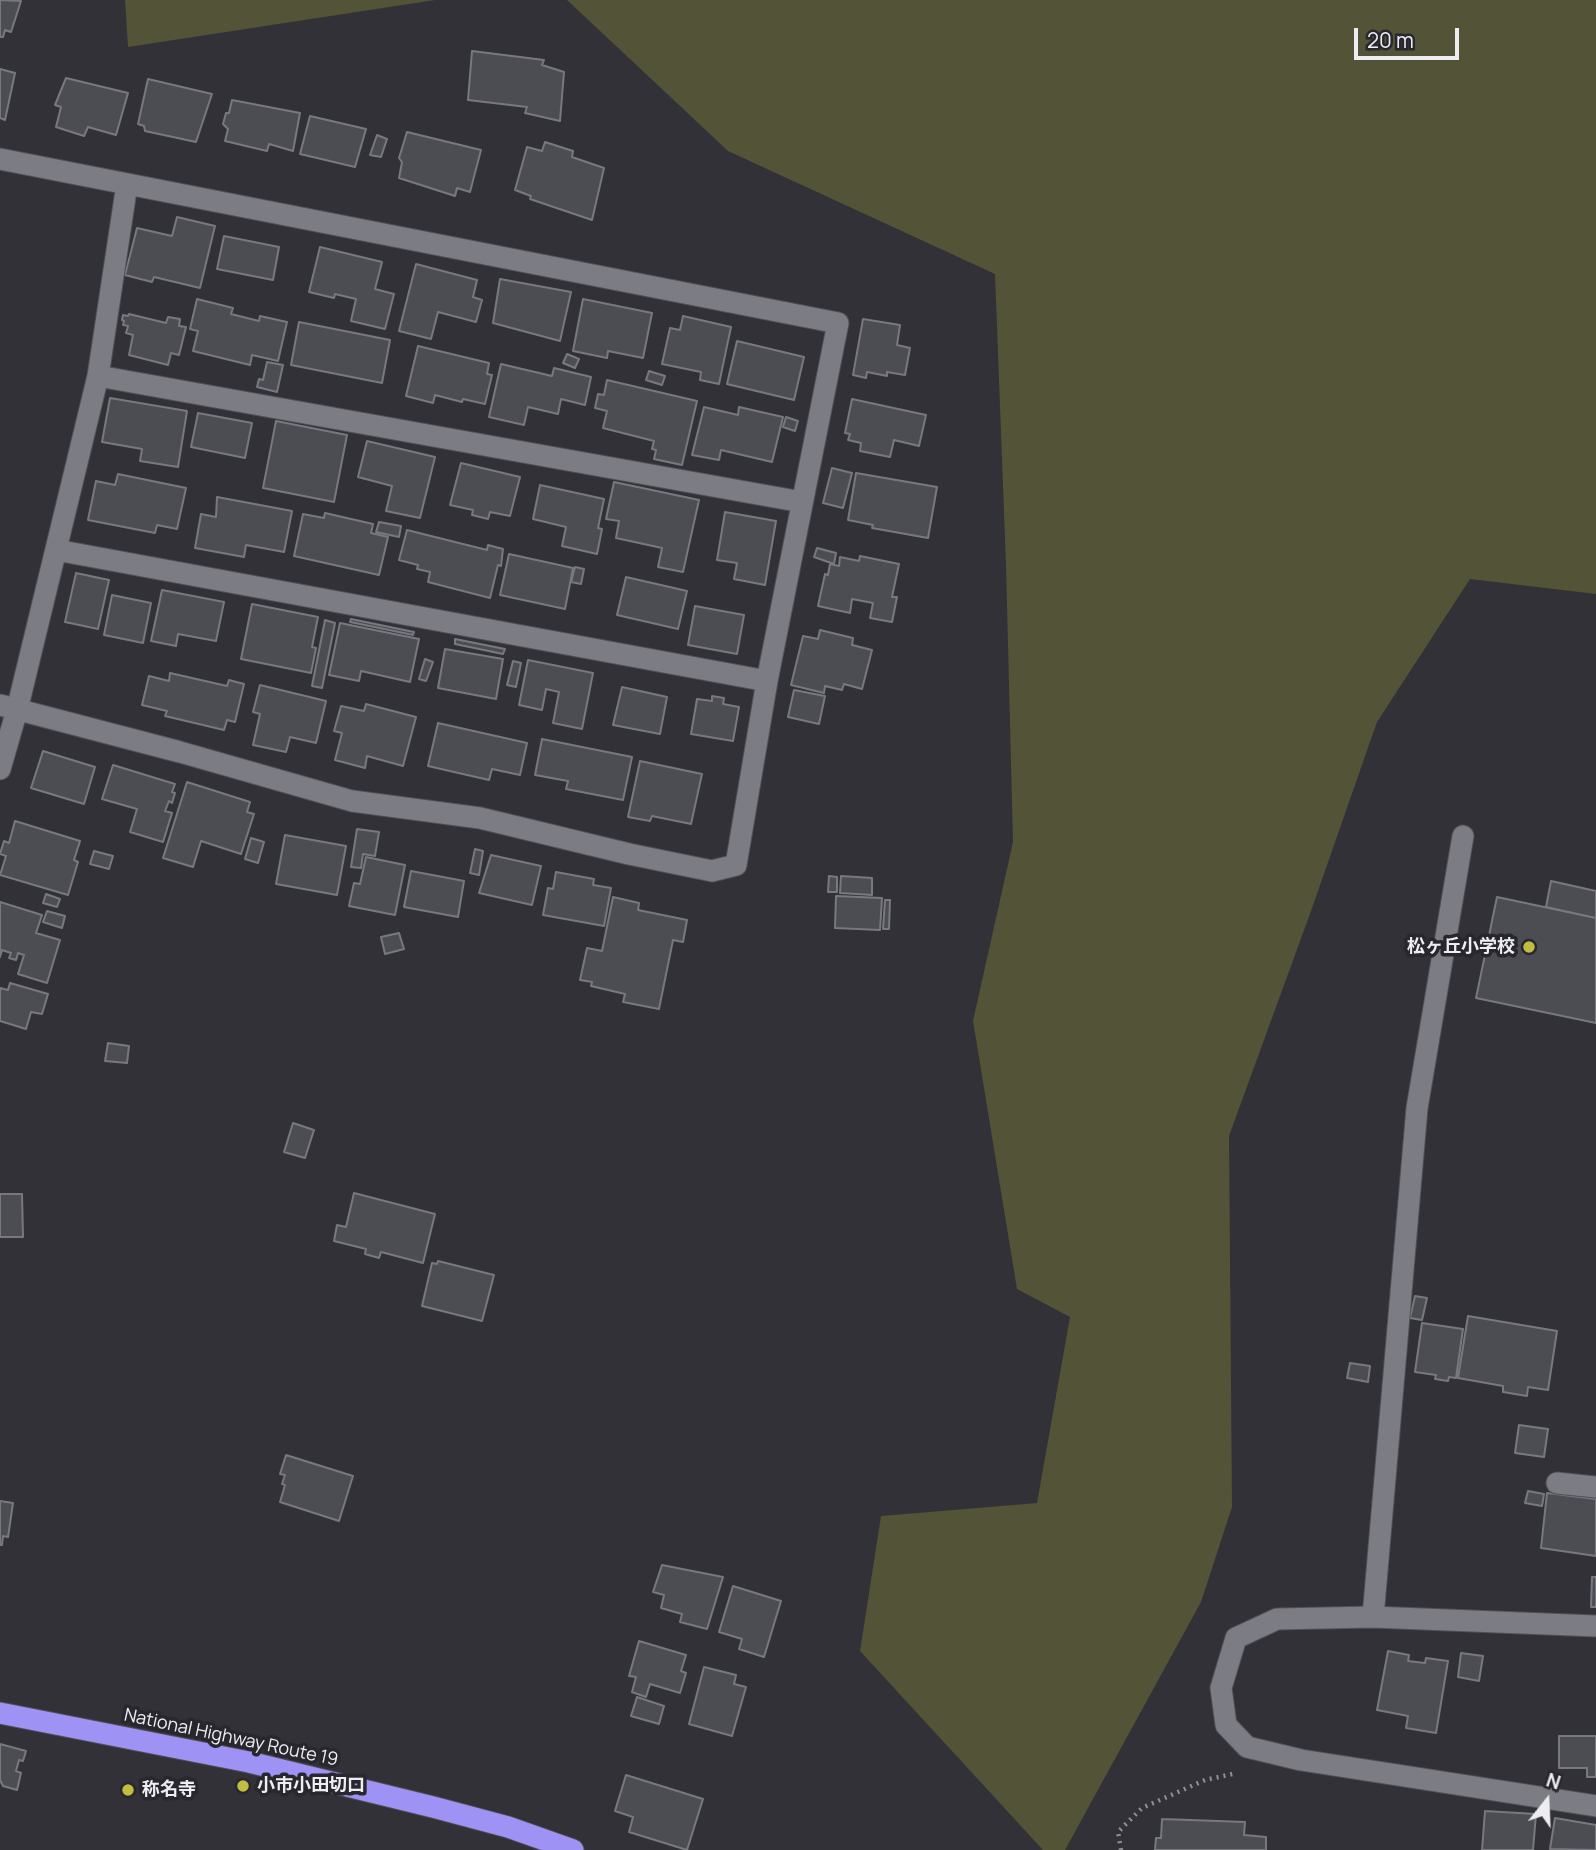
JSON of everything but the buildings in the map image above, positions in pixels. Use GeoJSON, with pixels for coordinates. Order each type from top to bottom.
{"type":"FeatureCollection","features":[{"type":"Feature","properties":{"kind":"highway","name":"National Highway Route 19"},"geometry":{"type":"LineString","coordinates":[[0,1713],[249,1762],[446,1810],[508,1827],[573,1850]]}},
{"type":"Feature","properties":{"kind":"street"},"geometry":{"type":"LineString","coordinates":[[0,159],[838,323],[767,681],[736,865],[712,871],[480,818],[352,801],[180,752],[9,708]]}},
{"type":"Feature","properties":{"kind":"street"},"geometry":{"type":"LineString","coordinates":[[0,769],[9,708],[56,550],[98,376],[127,184]]}},
{"type":"Feature","properties":{"kind":"street"},"geometry":{"type":"LineString","coordinates":[[98,376],[802,502]]}},
{"type":"Feature","properties":{"kind":"street"},"geometry":{"type":"LineString","coordinates":[[56,550],[767,681]]}},
{"type":"Feature","properties":{"kind":"street"},"geometry":{"type":"LineString","coordinates":[[1373,1617],[1417,1108],[1463,836]]}},
{"type":"Feature","properties":{"kind":"street"},"geometry":{"type":"LineString","coordinates":[[1557,1483],[1596,1487]]}},
{"type":"Feature","properties":{"kind":"street"},"geometry":{"type":"LineString","coordinates":[[1596,1626],[1373,1617],[1277,1619],[1236,1638],[1221,1688],[1226,1725],[1247,1747],[1301,1760],[1596,1806]]}},
{"type":"Feature","properties":{"kind":"path"},"geometry":{"type":"LineString","coordinates":[[1121,1850],[1118,1832],[1142,1808],[1205,1780],[1246,1771]]}},
{"type":"Feature","properties":{"kind":"green space"},"geometry":{"type":"Polygon","coordinates":[[[125,0],[435,0],[128,47],[125,0]]]}},
{"type":"Feature","properties":{"kind":"green space"},"geometry":{"type":"Polygon","coordinates":[[[567,0],[1596,0],[1596,594],[1470,579],[1377,722],[1229,1136],[1232,1507],[1201,1602],[1065,1850],[1043,1850],[860,1651],[881,1516],[1037,1503],[1070,1317],[1017,1289],[973,1021],[1013,842],[995,274],[728,151],[567,0]]]}},
{"type":"Feature","properties":{"kind":"place","name":"松ヶ丘小学校"},"geometry":{"type":"Point","coordinates":[1529,947]}},
{"type":"Feature","properties":{"kind":"place","name":"小市小田切口"},"geometry":{"type":"Point","coordinates":[243,1786]}},
{"type":"Feature","properties":{"kind":"place","name":"称名寺"},"geometry":{"type":"Point","coordinates":[128,1790]}}]}
